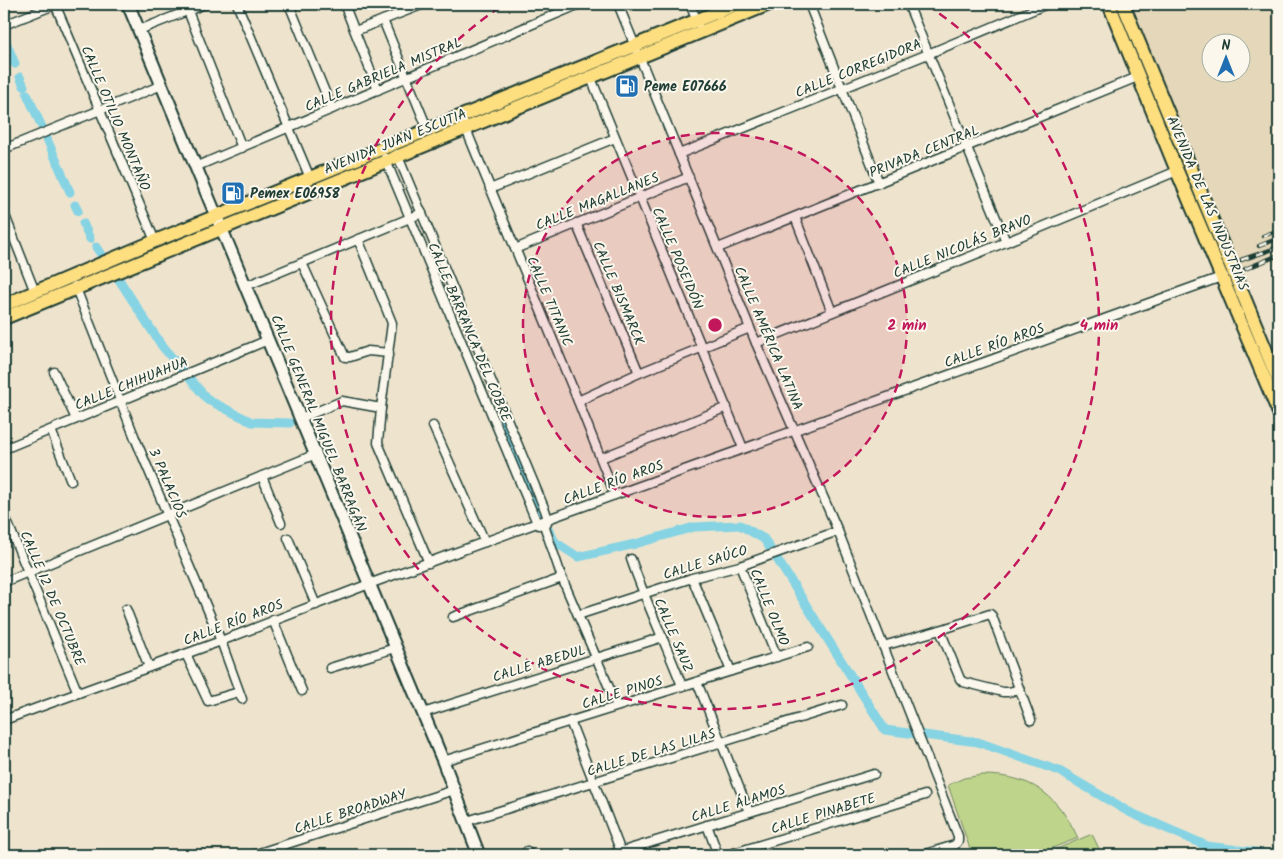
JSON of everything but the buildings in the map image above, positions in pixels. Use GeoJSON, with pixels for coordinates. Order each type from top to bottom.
{"type":"FeatureCollection","features":[{"type":"Feature","properties":{"kind":"main road","name":"CALLE GENERAL MIGUEL BARRAGÁN"},"geometry":{"type":"LineString","coordinates":[[128,4],[423,712],[479,855]]}},
{"type":"Feature","properties":{"kind":"main road","name":"AVENIDA JUAN ESCUTIA"},"geometry":{"type":"LineString","coordinates":[[115,265],[155,241],[219,222],[310,178],[390,153],[428,130],[464,123],[591,78],[697,20],[736,4]]}},
{"type":"Feature","properties":{"kind":"main road","name":"AVENIDA JUAN ESCUTIA"},"geometry":{"type":"LineString","coordinates":[[4,318],[73,283],[219,222],[638,51],[702,32],[770,4]]}},
{"type":"Feature","properties":{"kind":"main road","name":"AVENIDA DE LAS INDUSTRIAS"},"geometry":{"type":"LineString","coordinates":[[1109,4],[1135,49],[1228,275],[1279,413]]}},
{"type":"Feature","properties":{"kind":"main road","name":"AVENIDA DE LAS INDUSTRIAS"},"geometry":{"type":"LineString","coordinates":[[1123,4],[1140,76],[1177,171],[1200,207]]}},
{"type":"Feature","properties":{"kind":"main road","name":"AVENIDA DE LAS INDUSTRIAS"},"geometry":{"type":"LineString","coordinates":[[1228,275],[1279,382]]}},
{"type":"Feature","properties":{"kind":"main road","name":"AVENIDA JUAN ESCUTIA"},"geometry":{"type":"LineString","coordinates":[[4,305],[35,292],[73,283]]}},
{"type":"Feature","properties":{"kind":"street"},"geometry":{"type":"LineString","coordinates":[[4,25],[56,4]]}},
{"type":"Feature","properties":{"kind":"street","name":"CALLE OTILIO MONTAÑO"},"geometry":{"type":"LineString","coordinates":[[56,4],[99,111],[155,241]]}},
{"type":"Feature","properties":{"kind":"street"},"geometry":{"type":"LineString","coordinates":[[139,30],[205,4]]}},
{"type":"Feature","properties":{"kind":"street"},"geometry":{"type":"LineString","coordinates":[[237,4],[310,178]]}},
{"type":"Feature","properties":{"kind":"street"},"geometry":{"type":"LineString","coordinates":[[289,4],[332,110]]}},
{"type":"Feature","properties":{"kind":"street"},"geometry":{"type":"LineString","coordinates":[[344,4],[378,90]]}},
{"type":"Feature","properties":{"kind":"street"},"geometry":{"type":"LineString","coordinates":[[354,31],[424,4]]}},
{"type":"Feature","properties":{"kind":"street","name":"CALLE GABRIELA MISTRAL"},"geometry":{"type":"LineString","coordinates":[[195,167],[580,4]]}},
{"type":"Feature","properties":{"kind":"street","name":"CALLE AMÉRICA LATINA"},"geometry":{"type":"LineString","coordinates":[[618,4],[756,343],[838,531],[958,836],[958,841],[953,846],[922,855]]}},
{"type":"Feature","properties":{"kind":"street"},"geometry":{"type":"LineString","coordinates":[[690,4],[702,32]]}},
{"type":"Feature","properties":{"kind":"street"},"geometry":{"type":"LineString","coordinates":[[809,4],[879,183]]}},
{"type":"Feature","properties":{"kind":"street"},"geometry":{"type":"LineString","coordinates":[[908,4],[1006,242]]}},
{"type":"Feature","properties":{"kind":"street","name":"CALLE CORREGIDORA"},"geometry":{"type":"LineString","coordinates":[[679,154],[1047,4]]}},
{"type":"Feature","properties":{"kind":"street"},"geometry":{"type":"LineString","coordinates":[[188,11],[242,148]]}},
{"type":"Feature","properties":{"kind":"street"},"geometry":{"type":"LineString","coordinates":[[383,20],[428,130]]}},
{"type":"Feature","properties":{"kind":"street","name":"PRIVADA CENTRAL"},"geometry":{"type":"LineString","coordinates":[[718,248],[1140,76]]}},
{"type":"Feature","properties":{"kind":"street","name":"CALLE POSEIDÓN"},"geometry":{"type":"LineString","coordinates":[[591,78],[743,448]]}},
{"type":"Feature","properties":{"kind":"street"},"geometry":{"type":"LineString","coordinates":[[4,149],[162,85]]}},
{"type":"Feature","properties":{"kind":"street","name":"CALLE TITANIC"},"geometry":{"type":"LineString","coordinates":[[464,123],[615,495]]}},
{"type":"Feature","properties":{"kind":"street"},"geometry":{"type":"LineString","coordinates":[[490,189],[615,138]]}},
{"type":"Feature","properties":{"kind":"street","name":"CALLE BARRANCA DEL COBRE"},"geometry":{"type":"LineString","coordinates":[[390,153],[422,212],[548,519]]}},
{"type":"Feature","properties":{"kind":"street","name":"CALLE BARRANCA DEL COBRE"},"geometry":{"type":"LineString","coordinates":[[390,153],[409,218],[537,523]]}},
{"type":"Feature","properties":{"kind":"street","name":"CALLE NICOLÁS BRAVO"},"geometry":{"type":"LineString","coordinates":[[756,343],[1177,171]]}},
{"type":"Feature","properties":{"kind":"street","name":"CALLE MAGALLANES"},"geometry":{"type":"LineString","coordinates":[[515,249],[689,177]]}},
{"type":"Feature","properties":{"kind":"street"},"geometry":{"type":"LineString","coordinates":[[246,286],[422,212]]}},
{"type":"Feature","properties":{"kind":"street"},"geometry":{"type":"LineString","coordinates":[[4,213],[35,292]]}},
{"type":"Feature","properties":{"kind":"street"},"geometry":{"type":"LineString","coordinates":[[795,217],[832,312]]}},
{"type":"Feature","properties":{"kind":"street","name":"CALLE BISMARCK"},"geometry":{"type":"LineString","coordinates":[[576,223],[639,374]]}},
{"type":"Feature","properties":{"kind":"street"},"geometry":{"type":"LineString","coordinates":[[358,239],[392,320],[378,439],[380,448],[428,563]]}},
{"type":"Feature","properties":{"kind":"street"},"geometry":{"type":"LineString","coordinates":[[302,263],[345,356],[350,358],[371,350],[389,352]]}},
{"type":"Feature","properties":{"kind":"street","name":"CALLE RÍO AROS"},"geometry":{"type":"LineString","coordinates":[[4,718],[186,654],[369,584],[794,429],[1228,275]]}},
{"type":"Feature","properties":{"kind":"street","name":"3 PALACIOS"},"geometry":{"type":"LineString","coordinates":[[73,283],[167,515],[221,641],[241,696],[208,701],[186,654]]}},
{"type":"Feature","properties":{"kind":"street"},"geometry":{"type":"LineString","coordinates":[[454,325],[466,320]]}},
{"type":"Feature","properties":{"kind":"street"},"geometry":{"type":"LineString","coordinates":[[578,401],[750,328]]}},
{"type":"Feature","properties":{"kind":"street","name":"CALLE CHIHUAHUA"},"geometry":{"type":"LineString","coordinates":[[4,449],[268,340]]}},
{"type":"Feature","properties":{"kind":"street"},"geometry":{"type":"LineString","coordinates":[[54,372],[76,420]]}},
{"type":"Feature","properties":{"kind":"street"},"geometry":{"type":"LineString","coordinates":[[301,418],[342,402],[381,408]]}},
{"type":"Feature","properties":{"kind":"street"},"geometry":{"type":"LineString","coordinates":[[488,407],[500,402]]}},
{"type":"Feature","properties":{"kind":"street"},"geometry":{"type":"LineString","coordinates":[[601,458],[727,407]]}},
{"type":"Feature","properties":{"kind":"street"},"geometry":{"type":"LineString","coordinates":[[433,426],[485,542]]}},
{"type":"Feature","properties":{"kind":"street"},"geometry":{"type":"LineString","coordinates":[[51,430],[71,481]]}},
{"type":"Feature","properties":{"kind":"street"},"geometry":{"type":"LineString","coordinates":[[4,582],[316,454]]}},
{"type":"Feature","properties":{"kind":"street"},"geometry":{"type":"LineString","coordinates":[[262,476],[281,523]]}},
{"type":"Feature","properties":{"kind":"street","name":"CALLE 12 DE OCTUBRE"},"geometry":{"type":"LineString","coordinates":[[4,514],[78,693]]}},
{"type":"Feature","properties":{"kind":"street"},"geometry":{"type":"LineString","coordinates":[[548,519],[545,528],[562,578],[617,706]]}},
{"type":"Feature","properties":{"kind":"street"},"geometry":{"type":"LineString","coordinates":[[537,523],[545,528]]}},
{"type":"Feature","properties":{"kind":"street","name":"CALLE SAÚCO"},"geometry":{"type":"LineString","coordinates":[[578,615],[692,578],[740,566],[838,531]]}},
{"type":"Feature","properties":{"kind":"street"},"geometry":{"type":"LineString","coordinates":[[288,538],[316,604]]}},
{"type":"Feature","properties":{"kind":"street","name":"CALLE SAUZ"},"geometry":{"type":"LineString","coordinates":[[631,559],[643,594],[663,637],[682,686]]}},
{"type":"Feature","properties":{"kind":"street","name":"CALLE OLMO"},"geometry":{"type":"LineString","coordinates":[[740,566],[777,657]]}},
{"type":"Feature","properties":{"kind":"street"},"geometry":{"type":"LineString","coordinates":[[453,617],[562,578]]}},
{"type":"Feature","properties":{"kind":"street"},"geometry":{"type":"LineString","coordinates":[[692,578],[731,671]]}},
{"type":"Feature","properties":{"kind":"street"},"geometry":{"type":"LineString","coordinates":[[126,609],[149,667]]}},
{"type":"Feature","properties":{"kind":"street"},"geometry":{"type":"LineString","coordinates":[[883,646],[987,614],[991,615],[1030,720]]}},
{"type":"Feature","properties":{"kind":"street"},"geometry":{"type":"LineString","coordinates":[[273,620],[302,691]]}},
{"type":"Feature","properties":{"kind":"street"},"geometry":{"type":"LineString","coordinates":[[940,630],[960,679],[963,682],[1004,692],[1019,689]]}},
{"type":"Feature","properties":{"kind":"street","name":"CALLE ABEDUL"},"geometry":{"type":"LineString","coordinates":[[423,712],[663,637]]}},
{"type":"Feature","properties":{"kind":"street","name":"CALLE PINOS"},"geometry":{"type":"LineString","coordinates":[[443,761],[808,647]]}},
{"type":"Feature","properties":{"kind":"street"},"geometry":{"type":"LineString","coordinates":[[330,668],[395,648]]}},
{"type":"Feature","properties":{"kind":"street"},"geometry":{"type":"LineString","coordinates":[[697,682],[749,812]]}},
{"type":"Feature","properties":{"kind":"street","name":"CALLE DE LAS LILAS"},"geometry":{"type":"LineString","coordinates":[[467,821],[842,706]]}},
{"type":"Feature","properties":{"kind":"street"},"geometry":{"type":"LineString","coordinates":[[570,721],[621,852]]}},
{"type":"Feature","properties":{"kind":"street","name":"CALLE ÁLAMOS"},"geometry":{"type":"LineString","coordinates":[[610,855],[874,774]]}},
{"type":"Feature","properties":{"kind":"street","name":"CALLE BROADWAY"},"geometry":{"type":"LineString","coordinates":[[253,855],[454,790]]}},
{"type":"Feature","properties":{"kind":"street","name":"CALLE PINABETE"},"geometry":{"type":"LineString","coordinates":[[727,855],[925,795]]}},
{"type":"Feature","properties":{"kind":"street"},"geometry":{"type":"LineString","coordinates":[[708,825],[718,855]]}},
{"type":"Feature","properties":{"kind":"shaded area"},"geometry":{"type":"Polygon","coordinates":[[[1129,4],[1279,4],[1279,259],[1239,273],[1129,4]]]}},
{"type":"Feature","properties":{"kind":"green space"},"geometry":{"type":"Polygon","coordinates":[[[982,775],[1015,779],[1028,783],[1040,790],[1061,810],[1078,838],[1035,855],[972,855],[948,785],[964,778],[982,775]]]}},
{"type":"Feature","properties":{"kind":"green space"},"geometry":{"type":"Polygon","coordinates":[[[1092,834],[1102,855],[1043,855],[1092,834]]]}},
{"type":"Feature","properties":{"kind":"waterway"},"geometry":{"type":"LineString","coordinates":[[4,37],[15,64]]}},
{"type":"Feature","properties":{"kind":"waterway"},"geometry":{"type":"LineString","coordinates":[[20,77],[24,86]]}},
{"type":"Feature","properties":{"kind":"waterway"},"geometry":{"type":"LineString","coordinates":[[27,94],[42,127]]}},
{"type":"Feature","properties":{"kind":"waterway"},"geometry":{"type":"LineString","coordinates":[[47,139],[70,192]]}},
{"type":"Feature","properties":{"kind":"waterway"},"geometry":{"type":"LineString","coordinates":[[75,205],[78,211]]}},
{"type":"Feature","properties":{"kind":"waterway"},"geometry":{"type":"LineString","coordinates":[[83,223],[90,239]]}},
{"type":"Feature","properties":{"kind":"waterway"},"geometry":{"type":"LineString","coordinates":[[96,247],[102,256]]}},
{"type":"Feature","properties":{"kind":"waterway"},"geometry":{"type":"LineString","coordinates":[[118,278],[162,346],[208,400],[252,422],[290,423]]}},
{"type":"Feature","properties":{"kind":"waterway"},"geometry":{"type":"LineString","coordinates":[[499,420],[535,504],[544,520]]}},
{"type":"Feature","properties":{"kind":"waterway"},"geometry":{"type":"LineString","coordinates":[[549,530],[555,542],[578,557],[635,544],[694,527],[740,525],[764,539],[770,548]]}},
{"type":"Feature","properties":{"kind":"waterway"},"geometry":{"type":"LineString","coordinates":[[777,559],[885,730],[978,742],[1059,771],[1129,812],[1207,846],[1278,855]]}},
{"type":"Feature","properties":{"kind":"railway"},"geometry":{"type":"LineString","coordinates":[[1263,236],[1279,230]]}},
{"type":"Feature","properties":{"kind":"railway"},"geometry":{"type":"LineString","coordinates":[[1259,246],[1279,238]]}},
{"type":"Feature","properties":{"kind":"railway"},"geometry":{"type":"LineString","coordinates":[[1241,260],[1279,247]]}},
{"type":"Feature","properties":{"kind":"railway"},"geometry":{"type":"LineString","coordinates":[[1245,269],[1279,255]]}},
{"type":"Feature","properties":{"kind":"place","name":"Peme E07666"},"geometry":{"type":"Point","coordinates":[627,86]}},
{"type":"Feature","properties":{"kind":"place","name":"Pemex E06958"},"geometry":{"type":"Point","coordinates":[233,193]}}]}
